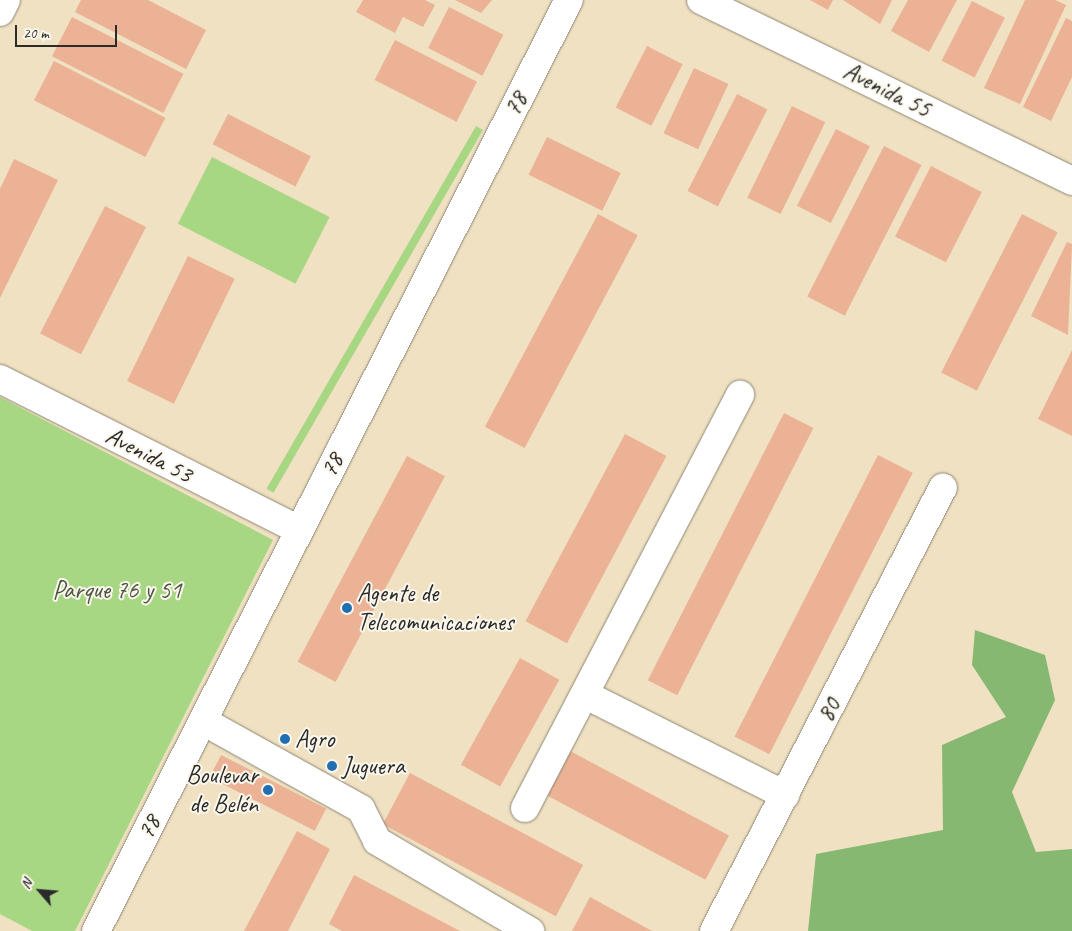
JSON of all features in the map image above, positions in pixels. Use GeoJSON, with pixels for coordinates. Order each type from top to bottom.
{"type":"FeatureCollection","features":[{"type":"Feature","properties":{"kind":"street"},"geometry":{"type":"LineString","coordinates":[[0,12],[6,0]]}},
{"type":"Feature","properties":{"kind":"street","name":"78"},"geometry":{"type":"LineString","coordinates":[[96,931],[569,0]]}},
{"type":"Feature","properties":{"kind":"street","name":"Avenida 55"},"geometry":{"type":"LineString","coordinates":[[702,0],[1072,181]]}},
{"type":"Feature","properties":{"kind":"street","name":"Avenida 53"},"geometry":{"type":"LineString","coordinates":[[0,379],[299,530]]}},
{"type":"Feature","properties":{"kind":"street"},"geometry":{"type":"LineString","coordinates":[[525,808],[586,695],[740,395]]}},
{"type":"Feature","properties":{"kind":"street","name":"80"},"geometry":{"type":"LineString","coordinates":[[714,931],[943,488]]}},
{"type":"Feature","properties":{"kind":"street"},"geometry":{"type":"LineString","coordinates":[[586,695],[785,795]]}},
{"type":"Feature","properties":{"kind":"street"},"geometry":{"type":"LineString","coordinates":[[203,721],[361,809],[377,840],[530,931]]}},
{"type":"Feature","properties":{"kind":"green space"},"geometry":{"type":"Polygon","coordinates":[[[476,126],[483,130],[273,493],[267,489],[476,126]]]}},
{"type":"Feature","properties":{"kind":"green space"},"geometry":{"type":"Polygon","coordinates":[[[212,157],[330,217],[296,284],[178,224],[212,157]]]}},
{"type":"Feature","properties":{"kind":"green space","name":"Parque 76 y 51"},"geometry":{"type":"Polygon","coordinates":[[[0,397],[273,540],[75,931],[32,931],[0,914],[0,397]]]}},
{"type":"Feature","properties":{"kind":"green space"},"geometry":{"type":"Polygon","coordinates":[[[975,630],[1045,655],[1055,700],[1012,792],[1036,852],[1072,849],[1072,931],[808,931],[816,854],[943,830],[942,745],[1006,717],[972,665],[975,630]]]}},
{"type":"Feature","properties":{"kind":"building"},"geometry":{"type":"Polygon","coordinates":[[[81,0],[148,0],[206,30],[186,69],[75,12],[81,0]]]}},
{"type":"Feature","properties":{"kind":"building"},"geometry":{"type":"Polygon","coordinates":[[[363,0],[425,0],[435,5],[423,27],[403,17],[395,33],[356,12],[363,0]]]}},
{"type":"Feature","properties":{"kind":"building"},"geometry":{"type":"Polygon","coordinates":[[[455,0],[492,0],[481,13],[455,0]]]}},
{"type":"Feature","properties":{"kind":"building"},"geometry":{"type":"Polygon","coordinates":[[[810,0],[833,0],[828,10],[810,0]]]}},
{"type":"Feature","properties":{"kind":"building"},"geometry":{"type":"Polygon","coordinates":[[[843,0],[892,0],[880,24],[843,0]]]}},
{"type":"Feature","properties":{"kind":"building"},"geometry":{"type":"Polygon","coordinates":[[[908,0],[957,0],[929,52],[891,31],[908,0]]]}},
{"type":"Feature","properties":{"kind":"building"},"geometry":{"type":"Polygon","coordinates":[[[1025,0],[1055,0],[1066,5],[1020,104],[984,88],[1025,0]]]}},
{"type":"Feature","properties":{"kind":"building"},"geometry":{"type":"Polygon","coordinates":[[[972,1],[1005,18],[975,77],[942,61],[972,1]]]}},
{"type":"Feature","properties":{"kind":"building"},"geometry":{"type":"Polygon","coordinates":[[[449,7],[503,35],[482,76],[428,48],[449,7]]]}},
{"type":"Feature","properties":{"kind":"building"},"geometry":{"type":"Polygon","coordinates":[[[72,17],[183,74],[163,113],[52,56],[72,17]]]}},
{"type":"Feature","properties":{"kind":"building"},"geometry":{"type":"Polygon","coordinates":[[[1066,18],[1072,21],[1072,77],[1051,121],[1023,107],[1066,18]]]}},
{"type":"Feature","properties":{"kind":"building"},"geometry":{"type":"Polygon","coordinates":[[[395,40],[477,82],[457,122],[375,80],[395,40]]]}},
{"type":"Feature","properties":{"kind":"building"},"geometry":{"type":"Polygon","coordinates":[[[647,46],[683,64],[651,126],[616,107],[647,46]]]}},
{"type":"Feature","properties":{"kind":"building"},"geometry":{"type":"Polygon","coordinates":[[[54,61],[165,118],[145,157],[34,100],[54,61]]]}},
{"type":"Feature","properties":{"kind":"building"},"geometry":{"type":"Polygon","coordinates":[[[694,68],[728,84],[698,149],[664,133],[694,68]]]}},
{"type":"Feature","properties":{"kind":"building"},"geometry":{"type":"Polygon","coordinates":[[[737,94],[767,109],[718,207],[688,191],[737,94]]]}},
{"type":"Feature","properties":{"kind":"building"},"geometry":{"type":"Polygon","coordinates":[[[792,106],[825,122],[781,214],[747,198],[792,106]]]}},
{"type":"Feature","properties":{"kind":"building"},"geometry":{"type":"Polygon","coordinates":[[[228,114],[311,156],[295,187],[213,144],[228,114]]]}},
{"type":"Feature","properties":{"kind":"building"},"geometry":{"type":"Polygon","coordinates":[[[836,129],[870,146],[831,223],[797,206],[836,129]]]}},
{"type":"Feature","properties":{"kind":"building"},"geometry":{"type":"Polygon","coordinates":[[[547,137],[621,173],[602,211],[529,175],[547,137]]]}},
{"type":"Feature","properties":{"kind":"building"},"geometry":{"type":"Polygon","coordinates":[[[884,146],[921,165],[845,316],[807,297],[884,146]]]}},
{"type":"Feature","properties":{"kind":"building"},"geometry":{"type":"Polygon","coordinates":[[[14,159],[58,180],[0,298],[0,189],[14,159]]]}},
{"type":"Feature","properties":{"kind":"building"},"geometry":{"type":"Polygon","coordinates":[[[931,166],[982,192],[946,262],[895,236],[931,166]]]}},
{"type":"Feature","properties":{"kind":"building"},"geometry":{"type":"Polygon","coordinates":[[[105,206],[146,227],[81,354],[40,333],[105,206]]]}},
{"type":"Feature","properties":{"kind":"building"},"geometry":{"type":"Polygon","coordinates":[[[598,214],[638,235],[525,448],[485,427],[598,214]]]}},
{"type":"Feature","properties":{"kind":"building"},"geometry":{"type":"Polygon","coordinates":[[[1022,214],[1058,232],[977,391],[941,373],[1022,214]]]}},
{"type":"Feature","properties":{"kind":"building"},"geometry":{"type":"Polygon","coordinates":[[[1067,242],[1072,244],[1068,335],[1031,316],[1067,242]]]}},
{"type":"Feature","properties":{"kind":"building"},"geometry":{"type":"Polygon","coordinates":[[[188,256],[235,279],[174,404],[127,381],[188,256]]]}},
{"type":"Feature","properties":{"kind":"building"},"geometry":{"type":"Polygon","coordinates":[[[1072,350],[1072,436],[1038,419],[1072,350]]]}},
{"type":"Feature","properties":{"kind":"building"},"geometry":{"type":"Polygon","coordinates":[[[784,413],[813,428],[677,695],[648,680],[784,413]]]}},
{"type":"Feature","properties":{"kind":"building"},"geometry":{"type":"Polygon","coordinates":[[[625,434],[666,456],[567,643],[525,621],[625,434]]]}},
{"type":"Feature","properties":{"kind":"building"},"geometry":{"type":"Polygon","coordinates":[[[878,455],[913,473],[769,754],[735,737],[878,455]]]}},
{"type":"Feature","properties":{"kind":"building"},"geometry":{"type":"Polygon","coordinates":[[[407,456],[445,476],[336,682],[298,662],[407,456]]]}},
{"type":"Feature","properties":{"kind":"building"},"geometry":{"type":"Polygon","coordinates":[[[520,658],[559,680],[500,787],[461,765],[520,658]]]}},
{"type":"Feature","properties":{"kind":"building"},"geometry":{"type":"Polygon","coordinates":[[[570,751],[729,836],[705,880],[547,795],[570,751]]]}},
{"type":"Feature","properties":{"kind":"building"},"geometry":{"type":"Polygon","coordinates":[[[221,755],[326,809],[315,831],[210,777],[221,755]]]}},
{"type":"Feature","properties":{"kind":"building"},"geometry":{"type":"Polygon","coordinates":[[[410,773],[583,865],[556,916],[383,824],[410,773]]]}},
{"type":"Feature","properties":{"kind":"building"},"geometry":{"type":"Polygon","coordinates":[[[297,831],[330,849],[288,931],[244,931],[297,831]]]}},
{"type":"Feature","properties":{"kind":"building"},"geometry":{"type":"Polygon","coordinates":[[[354,875],[460,931],[342,931],[329,924],[354,875]]]}},
{"type":"Feature","properties":{"kind":"building"},"geometry":{"type":"Polygon","coordinates":[[[590,897],[652,931],[572,931],[590,897]]]}},
{"type":"Feature","properties":{"kind":"place","name":"Agente de Telecomunicaciones"},"geometry":{"type":"Point","coordinates":[347,608]}},
{"type":"Feature","properties":{"kind":"place","name":"Agro"},"geometry":{"type":"Point","coordinates":[285,739]}},
{"type":"Feature","properties":{"kind":"place","name":"Juguera"},"geometry":{"type":"Point","coordinates":[332,766]}},
{"type":"Feature","properties":{"kind":"place","name":"Boulevar de Belén"},"geometry":{"type":"Point","coordinates":[268,790]}}]}
